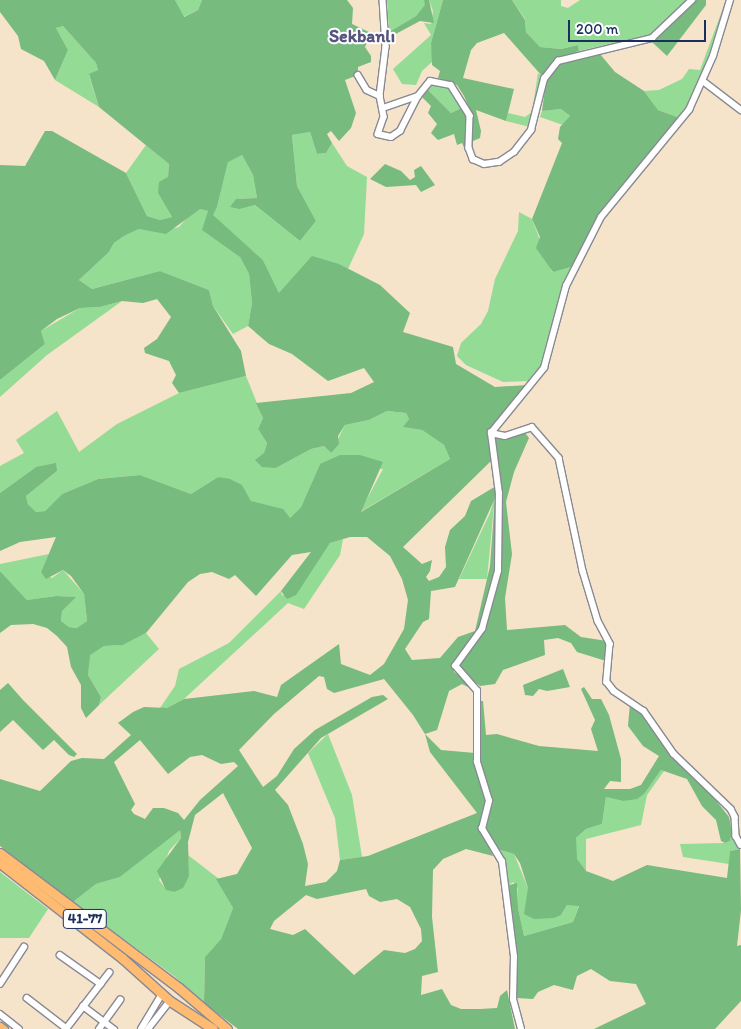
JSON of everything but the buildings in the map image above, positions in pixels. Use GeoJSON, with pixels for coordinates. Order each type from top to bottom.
{"type":"FeatureCollection","features":[{"type":"Feature","properties":{"kind":"highway","name":"41-77"},"geometry":{"type":"LineString","coordinates":[[0,853],[171,982]]}},
{"type":"Feature","properties":{"kind":"highway","name":"41-77"},"geometry":{"type":"LineString","coordinates":[[0,864],[122,958],[162,994]]}},
{"type":"Feature","properties":{"kind":"highway"},"geometry":{"type":"LineString","coordinates":[[213,1029],[162,994],[171,982],[227,1029]]}},
{"type":"Feature","properties":{"kind":"highway"},"geometry":{"type":"LineString","coordinates":[[170,1001],[179,988]]}},
{"type":"Feature","properties":{"kind":"main road"},"geometry":{"type":"LineString","coordinates":[[0,1026],[4,1029]]}},
{"type":"Feature","properties":{"kind":"street"},"geometry":{"type":"LineString","coordinates":[[383,0],[386,47],[380,96],[383,108],[378,134],[391,137],[403,127],[418,96],[432,81],[453,86],[470,116],[469,148],[473,159],[484,164],[499,162],[514,152],[531,130],[544,79],[558,61],[652,38],[692,0]]}},
{"type":"Feature","properties":{"kind":"street"},"geometry":{"type":"LineString","coordinates":[[521,1029],[513,1000],[514,957],[502,862],[482,829],[489,801],[477,762],[477,691],[455,666],[482,629],[498,571],[499,494],[491,433],[544,368],[566,286],[590,235],[610,204],[656,153],[686,115],[703,81],[730,0]]}},
{"type":"Feature","properties":{"kind":"street"},"geometry":{"type":"LineString","coordinates":[[358,75],[367,90],[380,96]]}},
{"type":"Feature","properties":{"kind":"street"},"geometry":{"type":"LineString","coordinates":[[703,81],[741,110]]}},
{"type":"Feature","properties":{"kind":"street"},"geometry":{"type":"LineString","coordinates":[[383,108],[418,96]]}},
{"type":"Feature","properties":{"kind":"street"},"geometry":{"type":"LineString","coordinates":[[491,433],[506,436],[532,427],[559,458],[583,571],[598,621],[610,644],[607,682],[614,691],[644,711],[674,754],[731,809],[735,817],[736,836],[741,845]]}},
{"type":"Feature","properties":{"kind":"street"},"geometry":{"type":"LineString","coordinates":[[0,984],[24,947]]}},
{"type":"Feature","properties":{"kind":"street"},"geometry":{"type":"LineString","coordinates":[[60,955],[101,984]]}},
{"type":"Feature","properties":{"kind":"street"},"geometry":{"type":"LineString","coordinates":[[27,998],[66,1029],[109,973]]}},
{"type":"Feature","properties":{"kind":"street"},"geometry":{"type":"LineString","coordinates":[[141,1029],[162,994]]}},
{"type":"Feature","properties":{"kind":"street"},"geometry":{"type":"LineString","coordinates":[[99,1029],[120,1000]]}},
{"type":"Feature","properties":{"kind":"street"},"geometry":{"type":"LineString","coordinates":[[148,1029],[170,1001]]}},
{"type":"Feature","properties":{"kind":"street"},"geometry":{"type":"LineString","coordinates":[[84,1006],[114,1029]]}},
{"type":"Feature","properties":{"kind":"street"},"geometry":{"type":"LineString","coordinates":[[0,1014],[19,1029]]}},
{"type":"Feature","properties":{"kind":"green space"},"geometry":{"type":"Polygon","coordinates":[[[0,0],[175,0],[184,17],[198,10],[202,0],[347,0],[353,8],[352,24],[371,33],[365,47],[371,56],[371,62],[358,67],[358,75],[345,80],[356,113],[351,128],[339,141],[331,131],[327,134],[332,143],[326,153],[317,154],[310,132],[292,135],[297,186],[316,221],[300,241],[255,205],[240,209],[230,207],[236,199],[257,198],[253,175],[242,155],[228,162],[217,207],[213,215],[263,260],[279,293],[312,256],[339,264],[380,285],[410,313],[403,332],[453,347],[456,364],[495,387],[528,385],[490,428],[492,460],[403,547],[422,564],[432,560],[430,571],[426,577],[429,581],[439,577],[446,567],[445,547],[450,530],[465,516],[471,501],[496,486],[496,572],[479,631],[453,663],[454,672],[470,683],[474,690],[462,684],[449,691],[437,730],[425,734],[441,750],[475,753],[487,800],[480,828],[493,856],[466,849],[443,859],[433,870],[432,917],[438,972],[422,976],[421,995],[442,989],[451,1005],[461,1009],[480,1009],[497,1008],[500,996],[507,990],[515,1029],[238,1029],[204,1003],[205,957],[221,939],[233,908],[216,879],[237,874],[252,848],[223,793],[195,815],[188,842],[189,876],[183,888],[174,892],[166,890],[157,871],[181,838],[180,830],[120,877],[96,884],[73,902],[0,846],[0,779],[40,791],[71,761],[82,758],[104,759],[131,735],[118,723],[133,712],[144,707],[167,708],[184,699],[254,691],[277,697],[281,685],[339,644],[341,664],[370,675],[384,664],[404,629],[408,600],[402,579],[390,556],[367,537],[350,537],[330,543],[296,595],[287,599],[281,591],[311,552],[292,555],[256,596],[235,575],[229,579],[212,572],[200,574],[188,582],[146,633],[123,645],[104,646],[90,655],[88,675],[101,697],[99,705],[86,718],[81,708],[81,685],[71,667],[67,647],[57,636],[47,628],[33,624],[11,625],[0,633],[0,571],[27,600],[56,596],[76,597],[62,611],[61,621],[69,627],[77,628],[87,621],[84,594],[71,576],[63,570],[46,579],[41,572],[56,537],[20,542],[0,551],[0,493],[36,467],[56,463],[57,471],[26,496],[28,504],[36,512],[45,511],[62,494],[98,479],[140,475],[191,494],[218,477],[230,479],[242,485],[251,501],[283,509],[290,518],[301,507],[320,464],[340,455],[360,455],[383,462],[361,512],[450,459],[444,445],[422,430],[403,427],[409,419],[406,413],[387,411],[369,420],[345,425],[338,436],[339,444],[331,453],[324,446],[311,449],[276,468],[262,467],[255,460],[264,453],[267,443],[258,429],[263,418],[256,403],[351,393],[374,382],[364,368],[328,381],[292,354],[269,344],[248,326],[252,303],[249,274],[240,257],[202,230],[208,211],[200,209],[166,234],[139,229],[124,236],[114,243],[109,252],[79,280],[92,289],[160,271],[209,290],[213,306],[241,351],[246,376],[179,393],[172,383],[176,375],[169,361],[145,353],[144,348],[157,339],[171,317],[157,299],[143,303],[122,301],[100,307],[80,308],[57,319],[41,331],[45,344],[0,380],[0,165],[25,166],[45,131],[52,131],[126,173],[147,216],[160,220],[172,217],[158,193],[159,182],[168,177],[169,164],[99,107],[89,74],[98,70],[96,63],[63,26],[56,28],[68,50],[55,80],[44,61],[21,49],[18,36],[0,12],[0,0]],[[495,498],[455,587],[431,591],[429,619],[423,622],[405,649],[412,660],[440,658],[458,637],[475,631],[490,566],[495,498]],[[319,676],[274,714],[239,750],[263,787],[277,776],[294,749],[315,730],[372,697],[383,695],[388,699],[321,738],[275,790],[288,805],[303,844],[308,864],[305,886],[326,882],[337,871],[340,860],[368,856],[477,813],[430,752],[425,734],[413,715],[384,679],[334,693],[327,689],[324,677],[319,676]],[[140,740],[114,762],[135,804],[131,810],[134,814],[145,819],[153,808],[164,808],[178,813],[184,820],[200,800],[238,766],[234,762],[221,764],[202,755],[190,757],[168,774],[140,740]],[[366,889],[317,899],[306,895],[274,921],[270,929],[293,935],[305,929],[354,975],[384,950],[405,953],[415,949],[422,941],[421,929],[410,907],[397,899],[380,902],[369,896],[366,889]]]}},
{"type":"Feature","properties":{"kind":"green space"},"geometry":{"type":"Polygon","coordinates":[[[175,0],[202,0],[198,10],[183,17],[175,0]]]}},
{"type":"Feature","properties":{"kind":"green space"},"geometry":{"type":"Polygon","coordinates":[[[387,0],[424,0],[426,5],[416,16],[389,32],[387,0]]]}},
{"type":"Feature","properties":{"kind":"green space"},"geometry":{"type":"Polygon","coordinates":[[[424,0],[429,0],[434,23],[420,21],[390,37],[389,32],[416,16],[425,5],[424,0]]]}},
{"type":"Feature","properties":{"kind":"green space"},"geometry":{"type":"Polygon","coordinates":[[[429,0],[443,0],[431,43],[433,61],[422,71],[416,85],[402,84],[393,69],[431,35],[424,23],[431,24],[433,11],[429,0]]]}},
{"type":"Feature","properties":{"kind":"green space"},"geometry":{"type":"Polygon","coordinates":[[[443,0],[512,0],[525,20],[526,32],[540,47],[561,49],[578,45],[579,51],[556,59],[542,76],[504,33],[477,43],[471,50],[463,78],[514,89],[506,121],[476,110],[481,131],[480,138],[473,141],[473,117],[464,96],[457,85],[438,78],[440,71],[432,65],[431,43],[443,0]]]}},
{"type":"Feature","properties":{"kind":"green space"},"geometry":{"type":"Polygon","coordinates":[[[512,0],[561,0],[561,6],[568,8],[580,0],[688,0],[652,34],[579,51],[578,45],[561,49],[540,47],[526,32],[525,19],[512,0]]]}},
{"type":"Feature","properties":{"kind":"green space"},"geometry":{"type":"Polygon","coordinates":[[[694,0],[706,0],[706,5],[667,56],[652,42],[694,0]]]}},
{"type":"Feature","properties":{"kind":"green space"},"geometry":{"type":"Polygon","coordinates":[[[726,0],[714,46],[688,108],[680,118],[658,110],[644,91],[659,90],[682,79],[689,69],[700,70],[726,0]]]}},
{"type":"Feature","properties":{"kind":"green space"},"geometry":{"type":"Polygon","coordinates":[[[63,26],[96,63],[98,70],[89,75],[99,107],[55,80],[68,50],[56,28],[63,26]]]}},
{"type":"Feature","properties":{"kind":"green space"},"geometry":{"type":"Polygon","coordinates":[[[600,54],[615,72],[644,91],[658,110],[680,118],[601,212],[571,267],[553,272],[536,248],[540,237],[532,219],[562,143],[558,139],[560,127],[570,116],[561,109],[542,111],[545,89],[549,76],[558,63],[600,54]]]}},
{"type":"Feature","properties":{"kind":"green space"},"geometry":{"type":"Polygon","coordinates":[[[538,73],[542,76],[530,127],[506,121],[508,113],[525,117],[532,112],[538,73]]]}},
{"type":"Feature","properties":{"kind":"green space"},"geometry":{"type":"Polygon","coordinates":[[[431,84],[449,86],[464,107],[451,113],[427,89],[431,84]]]}},
{"type":"Feature","properties":{"kind":"green space"},"geometry":{"type":"Polygon","coordinates":[[[427,89],[451,113],[464,107],[469,121],[468,157],[462,143],[457,145],[454,134],[438,140],[431,133],[437,124],[428,113],[431,106],[422,97],[427,89]]]}},
{"type":"Feature","properties":{"kind":"green space"},"geometry":{"type":"Polygon","coordinates":[[[561,109],[570,116],[563,125],[540,117],[542,111],[561,109]]]}},
{"type":"Feature","properties":{"kind":"green space"},"geometry":{"type":"Polygon","coordinates":[[[310,132],[317,154],[326,153],[332,143],[347,166],[367,177],[364,234],[348,269],[339,264],[279,293],[263,260],[212,215],[217,207],[228,161],[242,155],[253,175],[257,198],[236,199],[240,209],[255,205],[300,241],[316,221],[297,186],[292,135],[310,132]]]}},
{"type":"Feature","properties":{"kind":"green space"},"geometry":{"type":"Polygon","coordinates":[[[146,145],[169,164],[168,177],[158,193],[172,217],[160,220],[147,216],[126,173],[146,145]]]}},
{"type":"Feature","properties":{"kind":"green space"},"geometry":{"type":"Polygon","coordinates":[[[385,164],[401,171],[410,180],[415,177],[414,170],[421,166],[435,185],[421,192],[416,185],[386,187],[370,179],[385,164]]]}},
{"type":"Feature","properties":{"kind":"green space"},"geometry":{"type":"Polygon","coordinates":[[[200,209],[208,211],[208,217],[240,257],[249,274],[252,303],[248,326],[233,334],[213,306],[209,290],[160,271],[92,289],[79,280],[109,252],[114,243],[124,236],[139,229],[160,232],[179,227],[192,212],[200,209]]]}},
{"type":"Feature","properties":{"kind":"green space"},"geometry":{"type":"Polygon","coordinates":[[[519,212],[532,219],[552,272],[571,267],[545,360],[538,374],[531,381],[503,382],[466,365],[457,356],[461,343],[481,324],[488,311],[495,279],[518,231],[519,212]]]}},
{"type":"Feature","properties":{"kind":"green space"},"geometry":{"type":"Polygon","coordinates":[[[122,301],[47,355],[0,397],[0,380],[45,344],[41,331],[80,308],[100,307],[122,301]]]}},
{"type":"Feature","properties":{"kind":"green space"},"geometry":{"type":"Polygon","coordinates":[[[246,376],[263,418],[258,429],[267,443],[264,453],[276,468],[311,449],[324,446],[331,453],[345,425],[369,420],[387,411],[406,413],[409,419],[404,427],[422,430],[444,445],[450,459],[360,512],[383,469],[320,464],[301,507],[290,518],[251,501],[242,486],[218,477],[191,494],[140,475],[98,479],[62,494],[45,511],[36,512],[28,504],[26,496],[57,471],[36,467],[0,493],[0,466],[24,453],[16,440],[57,411],[79,452],[117,424],[179,393],[246,376]]]}},
{"type":"Feature","properties":{"kind":"green space"},"geometry":{"type":"Polygon","coordinates":[[[523,430],[529,438],[514,472],[506,502],[512,554],[505,598],[507,630],[565,625],[581,637],[607,641],[606,661],[577,652],[571,643],[558,638],[544,640],[545,655],[503,670],[495,684],[480,686],[458,668],[485,629],[499,580],[502,503],[493,436],[523,430]]]}},
{"type":"Feature","properties":{"kind":"green space"},"geometry":{"type":"Polygon","coordinates":[[[495,496],[487,579],[459,579],[490,513],[495,496]]]}},
{"type":"Feature","properties":{"kind":"green space"},"geometry":{"type":"Polygon","coordinates":[[[343,539],[340,555],[304,609],[288,603],[184,699],[167,708],[160,708],[175,686],[179,669],[229,643],[281,591],[282,596],[316,563],[330,543],[343,539]]]}},
{"type":"Feature","properties":{"kind":"green space"},"geometry":{"type":"Polygon","coordinates":[[[49,554],[41,572],[52,578],[63,570],[84,594],[87,621],[78,628],[69,627],[61,621],[62,611],[74,597],[56,596],[27,600],[0,571],[0,564],[49,554]]]}},
{"type":"Feature","properties":{"kind":"green space"},"geometry":{"type":"Polygon","coordinates":[[[146,633],[159,649],[99,705],[101,697],[88,675],[89,655],[104,646],[123,645],[146,633]]]}},
{"type":"Feature","properties":{"kind":"green space"},"geometry":{"type":"Polygon","coordinates":[[[563,669],[570,687],[547,691],[539,689],[533,696],[525,695],[523,685],[563,669]]]}},
{"type":"Feature","properties":{"kind":"green space"},"geometry":{"type":"Polygon","coordinates":[[[8,683],[77,754],[74,757],[69,755],[54,740],[43,750],[13,720],[0,732],[0,690],[8,683]]]}},
{"type":"Feature","properties":{"kind":"green space"},"geometry":{"type":"Polygon","coordinates":[[[584,687],[592,699],[601,699],[609,715],[621,759],[621,782],[610,781],[604,789],[630,789],[641,785],[659,756],[643,746],[628,726],[630,703],[653,723],[670,753],[704,785],[729,817],[732,832],[730,841],[725,843],[721,841],[716,820],[702,806],[687,779],[661,770],[645,793],[637,799],[623,801],[606,797],[602,824],[586,829],[576,838],[577,859],[586,871],[613,881],[647,865],[727,878],[730,851],[740,849],[741,910],[737,946],[741,945],[741,1001],[715,1029],[594,1029],[646,1004],[636,984],[610,981],[591,969],[577,976],[573,990],[554,985],[538,992],[533,999],[516,998],[515,944],[509,885],[517,883],[518,908],[524,936],[573,922],[579,906],[567,905],[561,915],[554,918],[534,919],[524,914],[528,888],[520,863],[514,854],[500,850],[484,828],[493,803],[481,763],[480,701],[483,701],[486,735],[497,734],[539,746],[598,751],[591,729],[595,720],[581,689],[584,687]]]}},
{"type":"Feature","properties":{"kind":"green space"},"geometry":{"type":"Polygon","coordinates":[[[328,734],[352,795],[362,857],[340,860],[335,818],[308,753],[328,734]]]}},
{"type":"Feature","properties":{"kind":"green space"},"geometry":{"type":"Polygon","coordinates":[[[661,770],[664,771],[647,795],[641,825],[586,839],[586,872],[576,859],[576,838],[586,829],[602,824],[606,797],[623,801],[645,793],[661,770]]]}},
{"type":"Feature","properties":{"kind":"green space"},"geometry":{"type":"Polygon","coordinates":[[[180,829],[181,838],[169,851],[159,880],[167,890],[174,892],[189,876],[188,855],[219,879],[217,880],[233,908],[221,939],[205,957],[204,1003],[174,976],[73,902],[96,884],[120,877],[180,829]]]}},
{"type":"Feature","properties":{"kind":"green space"},"geometry":{"type":"Polygon","coordinates":[[[732,832],[740,849],[730,851],[729,864],[683,857],[680,844],[725,843],[730,841],[732,832]]]}},
{"type":"Feature","properties":{"kind":"green space"},"geometry":{"type":"Polygon","coordinates":[[[500,850],[514,854],[528,888],[561,915],[567,905],[579,905],[573,922],[524,936],[518,908],[518,888],[513,882],[509,885],[500,850]]]}},
{"type":"Feature","properties":{"kind":"green space"},"geometry":{"type":"Polygon","coordinates":[[[0,872],[48,909],[29,938],[0,938],[0,872]]]}},
{"type":"Feature","properties":{"kind":"district","name":"Sekbanlı"},"geometry":{"type":"Point","coordinates":[362,36]}}]}
